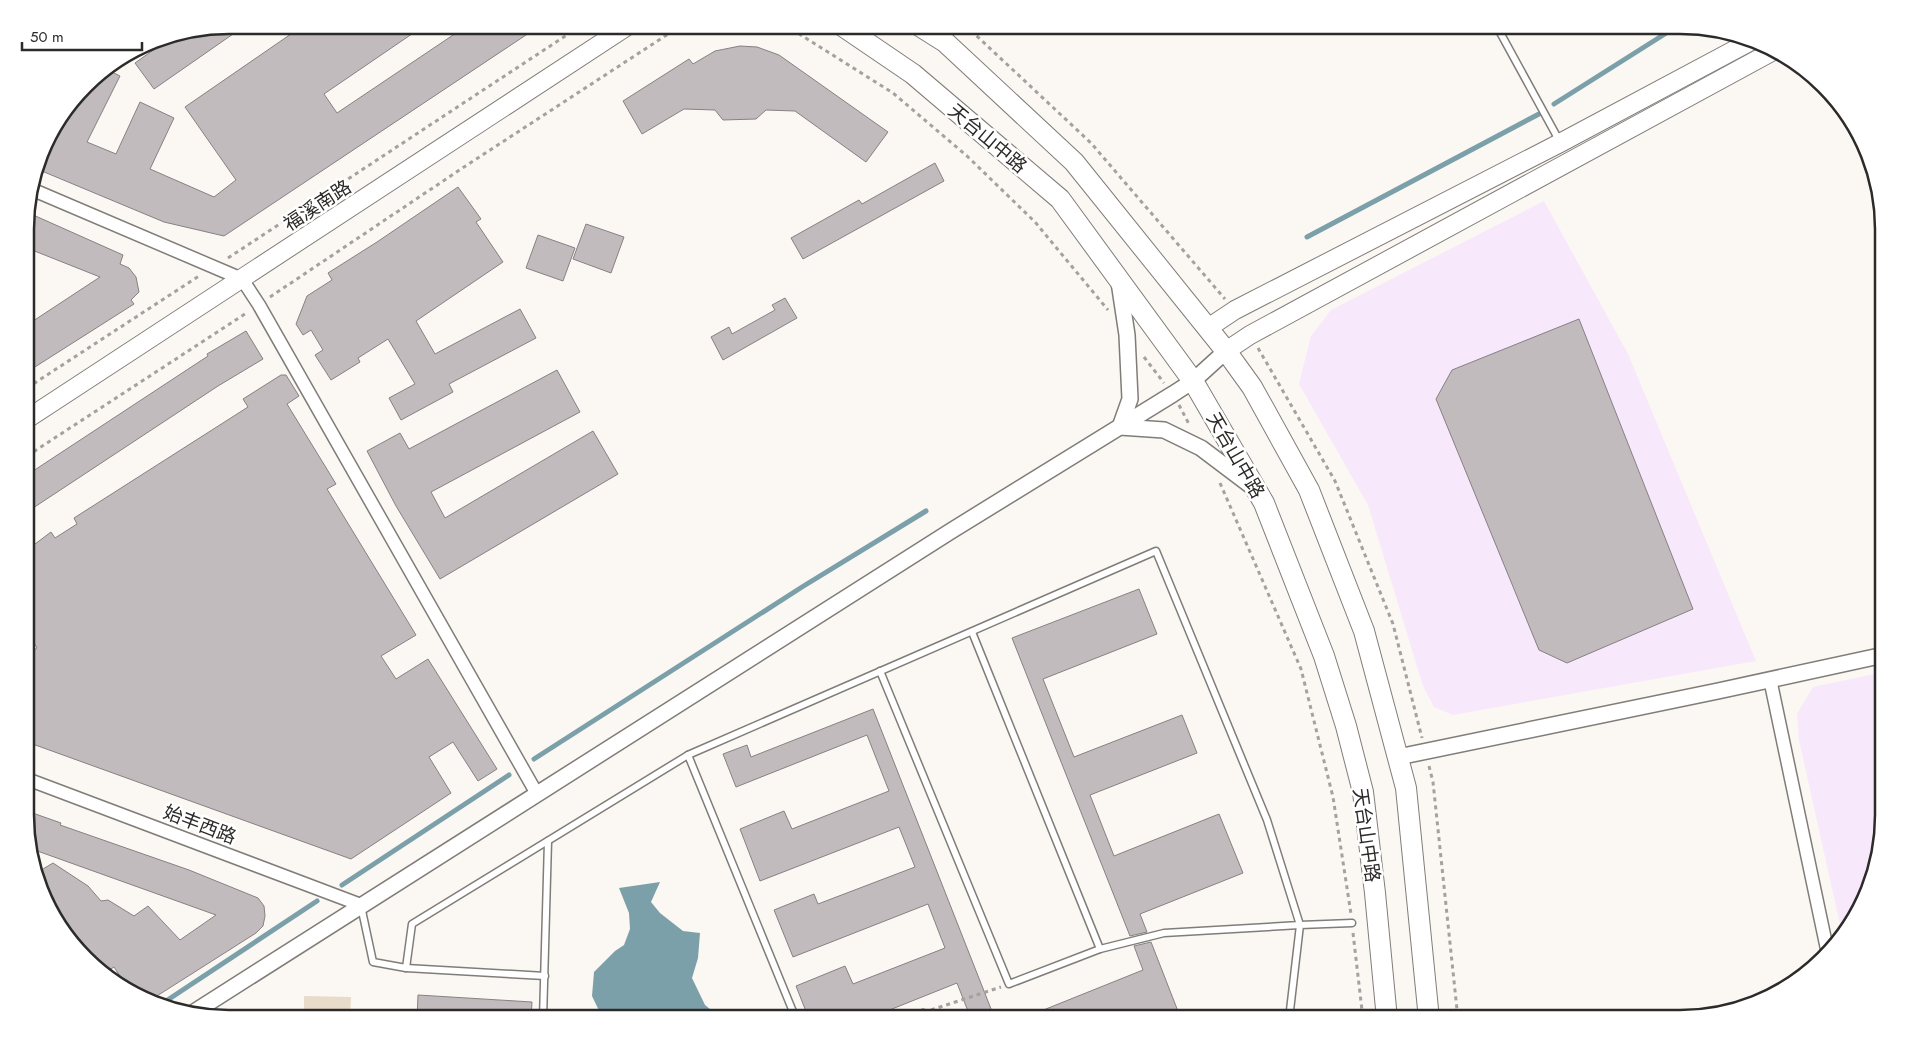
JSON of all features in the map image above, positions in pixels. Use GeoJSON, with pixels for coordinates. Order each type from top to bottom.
{"type":"FeatureCollection","features":[{"type":"Feature","properties":{"kind":"main road","name":"福溪南路"},"geometry":{"type":"LineString","coordinates":[[34,414],[615,34]]}},
{"type":"Feature","properties":{"kind":"main road","name":"天台山中路"},"geometry":{"type":"LineString","coordinates":[[855,34],[913,74],[1060,199],[1193,381],[1264,503],[1324,656],[1346,726],[1363,792],[1386,1010]]}},
{"type":"Feature","properties":{"kind":"main road","name":"天台山中路"},"geometry":{"type":"LineString","coordinates":[[932,34],[945,42],[1074,162],[1208,328],[1252,387],[1308,490],[1364,631],[1406,788],[1428,1010]]}},
{"type":"Feature","properties":{"kind":"main road"},"geometry":{"type":"LineString","coordinates":[[1208,328],[1235,310],[1560,143],[1744,45]]}},
{"type":"Feature","properties":{"kind":"main road"},"geometry":{"type":"LineString","coordinates":[[1226,351],[1250,335],[1767,55]]}},
{"type":"Feature","properties":{"kind":"street"},"geometry":{"type":"LineString","coordinates":[[38,192],[242,279],[259,305],[537,794]]}},
{"type":"Feature","properties":{"kind":"street"},"geometry":{"type":"LineString","coordinates":[[1119,280],[1127,335],[1130,398],[1120,427]]}},
{"type":"Feature","properties":{"kind":"street"},"geometry":{"type":"LineString","coordinates":[[200,1008],[951,531],[1193,381],[1226,351]]}},
{"type":"Feature","properties":{"kind":"street"},"geometry":{"type":"LineString","coordinates":[[1120,427],[1164,430],[1201,448],[1255,489]]}},
{"type":"Feature","properties":{"kind":"street"},"geometry":{"type":"LineString","coordinates":[[1398,757],[1875,657]]}},
{"type":"Feature","properties":{"kind":"street"},"geometry":{"type":"LineString","coordinates":[[1770,680],[1826,945]]}},
{"type":"Feature","properties":{"kind":"street","name":"始丰西路"},"geometry":{"type":"LineString","coordinates":[[34,782],[361,905]]}},
{"type":"Feature","properties":{"kind":"lane"},"geometry":{"type":"LineString","coordinates":[[1501,34],[1560,143]]}},
{"type":"Feature","properties":{"kind":"lane"},"geometry":{"type":"LineString","coordinates":[[406,968],[412,924],[688,755],[1156,551],[1267,820],[1300,925],[1290,1010]]}},
{"type":"Feature","properties":{"kind":"lane"},"geometry":{"type":"LineString","coordinates":[[972,632],[1100,949]]}},
{"type":"Feature","properties":{"kind":"lane"},"geometry":{"type":"LineString","coordinates":[[880,671],[1009,984],[1100,949],[1164,933],[1352,923]]}},
{"type":"Feature","properties":{"kind":"lane"},"geometry":{"type":"LineString","coordinates":[[688,755],[792,1010]]}},
{"type":"Feature","properties":{"kind":"lane"},"geometry":{"type":"LineString","coordinates":[[544,1010],[548,841]]}},
{"type":"Feature","properties":{"kind":"lane"},"geometry":{"type":"LineString","coordinates":[[361,905],[373,962],[406,968],[545,976]]}},
{"type":"Feature","properties":{"kind":"path"},"geometry":{"type":"LineString","coordinates":[[34,383],[215,267],[568,34]]}},
{"type":"Feature","properties":{"kind":"path"},"geometry":{"type":"LineString","coordinates":[[34,451],[668,34]]}},
{"type":"Feature","properties":{"kind":"path"},"geometry":{"type":"LineString","coordinates":[[799,34],[893,93],[967,156],[1035,222],[1109,312]]}},
{"type":"Feature","properties":{"kind":"path"},"geometry":{"type":"LineString","coordinates":[[1127,335],[1172,394],[1201,448]]}},
{"type":"Feature","properties":{"kind":"path"},"geometry":{"type":"LineString","coordinates":[[1218,479],[1301,669],[1333,797],[1352,923],[1362,1010]]}},
{"type":"Feature","properties":{"kind":"path"},"geometry":{"type":"LineString","coordinates":[[941,1010],[1009,984]]}},
{"type":"Feature","properties":{"kind":"shaded area"},"geometry":{"type":"Polygon","coordinates":[[[1544,201],[1628,354],[1756,661],[1453,715],[1434,707],[1423,686],[1368,505],[1299,384],[1311,336],[1331,310],[1544,201]]]}},
{"type":"Feature","properties":{"kind":"shaded area"},"geometry":{"type":"Polygon","coordinates":[[[1875,674],[1874,840],[1865,878],[1849,913],[1840,926],[1799,740],[1797,714],[1813,687],[1875,674]]]}},
{"type":"Feature","properties":{"kind":"shaded area"},"geometry":{"type":"Polygon","coordinates":[[[304,996],[351,997],[350,1010],[304,1010],[304,996]]]}},
{"type":"Feature","properties":{"kind":"water"},"geometry":{"type":"Polygon","coordinates":[[[660,882],[651,902],[660,913],[683,931],[700,933],[698,958],[692,978],[705,1005],[711,1010],[599,1010],[592,996],[594,972],[615,951],[624,945],[630,929],[629,913],[619,888],[660,882]]]}},
{"type":"Feature","properties":{"kind":"building"},"geometry":{"type":"Polygon","coordinates":[[[233,34],[154,89],[135,63],[156,48],[179,40],[204,35],[233,34]]]}},
{"type":"Feature","properties":{"kind":"building"},"geometry":{"type":"Polygon","coordinates":[[[291,34],[412,34],[324,94],[337,113],[455,34],[527,34],[224,236],[164,222],[42,171],[60,131],[74,110],[100,82],[113,72],[120,76],[87,142],[116,154],[140,102],[174,118],[150,169],[214,197],[236,180],[185,107],[291,34]]]}},
{"type":"Feature","properties":{"kind":"building"},"geometry":{"type":"Polygon","coordinates":[[[740,46],[757,47],[779,55],[888,132],[866,162],[795,111],[766,110],[756,119],[723,120],[715,110],[684,109],[642,134],[623,101],[689,59],[693,64],[715,51],[740,46]]]}},
{"type":"Feature","properties":{"kind":"building"},"geometry":{"type":"Polygon","coordinates":[[[935,163],[944,181],[803,259],[791,238],[859,200],[862,204],[935,163]]]}},
{"type":"Feature","properties":{"kind":"building"},"geometry":{"type":"Polygon","coordinates":[[[458,187],[481,219],[476,222],[503,262],[416,321],[435,354],[520,309],[536,338],[449,384],[453,392],[401,420],[389,398],[415,384],[388,339],[358,358],[360,362],[331,380],[315,355],[323,350],[311,330],[303,335],[296,324],[307,296],[332,280],[328,273],[458,187]]]}},
{"type":"Feature","properties":{"kind":"building"},"geometry":{"type":"Polygon","coordinates":[[[34,215],[123,255],[120,264],[129,268],[136,277],[139,292],[131,300],[134,304],[34,368],[34,320],[100,277],[34,251],[34,215]]]}},
{"type":"Feature","properties":{"kind":"building"},"geometry":{"type":"Polygon","coordinates":[[[586,224],[624,237],[611,273],[573,259],[586,224]]]}},
{"type":"Feature","properties":{"kind":"building"},"geometry":{"type":"Polygon","coordinates":[[[538,235],[575,248],[563,281],[526,268],[538,235]]]}},
{"type":"Feature","properties":{"kind":"building"},"geometry":{"type":"Polygon","coordinates":[[[785,298],[797,318],[723,360],[711,337],[729,327],[732,334],[775,310],[772,305],[785,298]]]}},
{"type":"Feature","properties":{"kind":"building"},"geometry":{"type":"Polygon","coordinates":[[[1579,319],[1693,609],[1567,663],[1539,650],[1436,399],[1452,370],[1579,319]]]}},
{"type":"Feature","properties":{"kind":"building"},"geometry":{"type":"Polygon","coordinates":[[[246,331],[263,359],[218,386],[34,507],[34,470],[208,356],[207,354],[246,331]]]}},
{"type":"Feature","properties":{"kind":"building"},"geometry":{"type":"Polygon","coordinates":[[[557,370],[580,412],[431,492],[445,518],[593,431],[618,474],[440,579],[396,506],[367,451],[400,433],[409,449],[557,370]]]}},
{"type":"Feature","properties":{"kind":"building"},"geometry":{"type":"Polygon","coordinates":[[[281,375],[286,375],[299,396],[287,404],[336,484],[327,489],[416,635],[381,656],[396,679],[428,659],[497,769],[478,781],[453,742],[429,757],[451,793],[351,859],[34,745],[34,650],[37,648],[34,643],[34,545],[51,532],[55,538],[77,524],[74,518],[248,407],[243,399],[281,375]]]}},
{"type":"Feature","properties":{"kind":"building"},"geometry":{"type":"Polygon","coordinates":[[[1139,589],[1157,634],[1043,679],[1074,757],[1182,715],[1197,753],[1090,795],[1114,856],[1219,814],[1243,873],[1140,914],[1147,932],[1130,936],[1012,638],[1139,589]]]}},
{"type":"Feature","properties":{"kind":"building"},"geometry":{"type":"Polygon","coordinates":[[[873,709],[991,1010],[968,1010],[957,983],[890,1010],[805,1010],[796,986],[845,966],[853,984],[945,948],[928,904],[793,957],[774,910],[814,894],[818,904],[915,867],[899,827],[760,881],[740,829],[784,811],[792,829],[889,791],[867,735],[736,787],[723,754],[747,745],[751,757],[873,709]]]}},
{"type":"Feature","properties":{"kind":"building"},"geometry":{"type":"Polygon","coordinates":[[[34,813],[61,823],[60,825],[189,870],[258,898],[264,906],[263,926],[256,933],[157,996],[131,984],[120,976],[114,967],[110,970],[100,962],[74,934],[60,913],[42,870],[53,863],[88,886],[101,901],[108,900],[134,916],[148,906],[180,940],[216,915],[38,851],[35,840],[34,813]]]}},
{"type":"Feature","properties":{"kind":"building"},"geometry":{"type":"Polygon","coordinates":[[[1151,942],[1177,1010],[1043,1010],[1143,970],[1134,946],[1151,942]]]}},
{"type":"Feature","properties":{"kind":"building"},"geometry":{"type":"Polygon","coordinates":[[[418,995],[532,1002],[532,1010],[417,1010],[418,995]]]}},
{"type":"Feature","properties":{"kind":"waterway"},"geometry":{"type":"LineString","coordinates":[[1554,104],[1665,34]]}},
{"type":"Feature","properties":{"kind":"waterway"},"geometry":{"type":"LineString","coordinates":[[1307,237],[1539,114]]}},
{"type":"Feature","properties":{"kind":"waterway"},"geometry":{"type":"LineString","coordinates":[[534,759],[802,587],[926,511]]}},
{"type":"Feature","properties":{"kind":"waterway"},"geometry":{"type":"LineString","coordinates":[[342,885],[509,775]]}},
{"type":"Feature","properties":{"kind":"waterway"},"geometry":{"type":"LineString","coordinates":[[167,1000],[317,901]]}}]}
